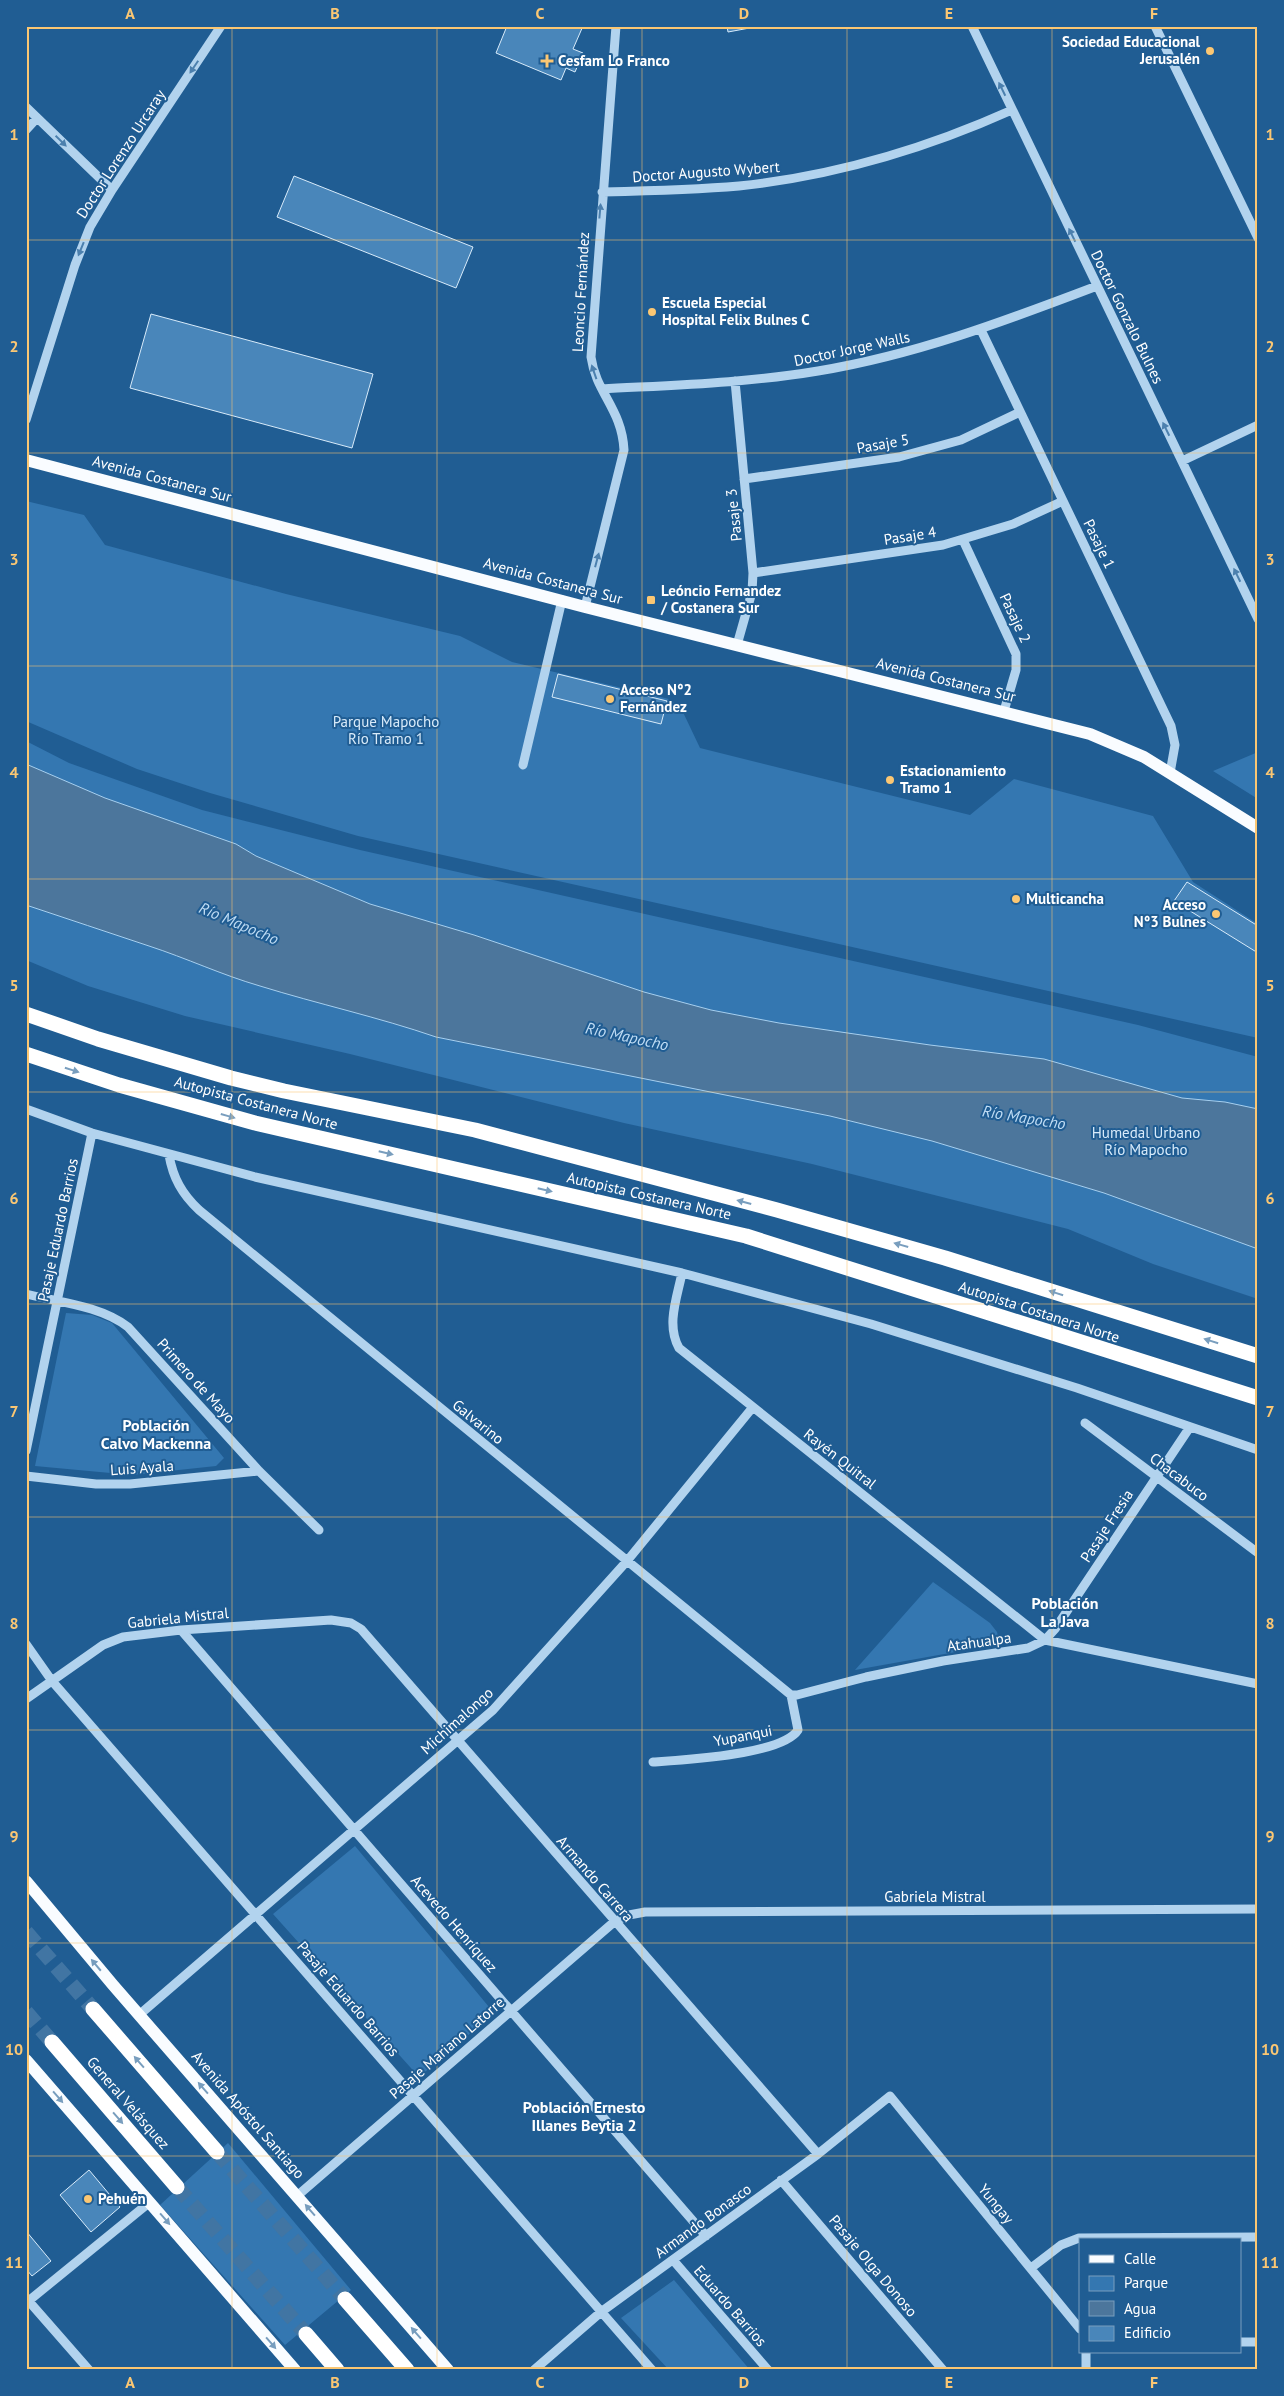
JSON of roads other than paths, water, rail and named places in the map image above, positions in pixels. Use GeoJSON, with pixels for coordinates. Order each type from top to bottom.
{"type":"FeatureCollection","features":[{"type":"Feature","properties":{"kind":"highway","name":"Autopista Costanera Norte"},"geometry":{"type":"LineString","coordinates":[[26,1014],[116,1045],[284,1092],[475,1130],[778,1210],[945,1258],[1258,1356]]}},
{"type":"Feature","properties":{"kind":"highway","name":"Autopista Costanera Norte"},"geometry":{"type":"LineString","coordinates":[[26,1054],[119,1084],[255,1123],[746,1236],[1258,1398]]}},
{"type":"Feature","properties":{"kind":"highway"},"geometry":{"type":"LineString","coordinates":[[93,2009],[217,2152]]}},
{"type":"Feature","properties":{"kind":"highway","name":"General Velásquez"},"geometry":{"type":"LineString","coordinates":[[52,2042],[177,2187]]}},
{"type":"Feature","properties":{"kind":"highway"},"geometry":{"type":"LineString","coordinates":[[345,2299],[407,2370]]}},
{"type":"Feature","properties":{"kind":"highway"},"geometry":{"type":"LineString","coordinates":[[306,2334],[337,2370]]}},
{"type":"Feature","properties":{"kind":"main road","name":"Avenida Costanera Sur"},"geometry":{"type":"LineString","coordinates":[[26,460],[585,607],[1090,734],[1118,744],[1170,772],[1258,828]]}},
{"type":"Feature","properties":{"kind":"main road","name":"Avenida Apóstol Santiago"},"geometry":{"type":"LineString","coordinates":[[26,1881],[448,2370]]}},
{"type":"Feature","properties":{"kind":"main road"},"geometry":{"type":"LineString","coordinates":[[26,2060],[295,2370]]}},
{"type":"Feature","properties":{"kind":"street","name":"Leoncio Fernández"},"geometry":{"type":"LineString","coordinates":[[585,607],[624,450],[621,425],[596,379],[590,357],[616,26]]}},
{"type":"Feature","properties":{"kind":"street","name":"Doctor Gonzalo Bulnes"},"geometry":{"type":"LineString","coordinates":[[972,26],[1258,619]]}},
{"type":"Feature","properties":{"kind":"street"},"geometry":{"type":"LineString","coordinates":[[1156,26],[1258,238]]}},
{"type":"Feature","properties":{"kind":"street","name":"Doctor Lorenzo Urcaray"},"geometry":{"type":"LineString","coordinates":[[26,420],[77,259],[90,227],[112,190],[219,27]]}},
{"type":"Feature","properties":{"kind":"street"},"geometry":{"type":"LineString","coordinates":[[26,107],[112,190]]}},
{"type":"Feature","properties":{"kind":"street","name":"Doctor Augusto Wybert"},"geometry":{"type":"LineString","coordinates":[[602,192],[738,186],[835,170],[926,144],[1012,110]]}},
{"type":"Feature","properties":{"kind":"street"},"geometry":{"type":"LineString","coordinates":[[26,130],[37,118]]}},
{"type":"Feature","properties":{"kind":"street","name":"Doctor Jorge Walls"},"geometry":{"type":"LineString","coordinates":[[602,389],[777,377],[860,363],[911,351],[981,330],[1097,286]]}},
{"type":"Feature","properties":{"kind":"street","name":"Pasaje 1"},"geometry":{"type":"LineString","coordinates":[[981,330],[1171,726],[1175,745],[1170,772]]}},
{"type":"Feature","properties":{"kind":"street","name":"Pasaje 3"},"geometry":{"type":"LineString","coordinates":[[734,381],[754,573],[752,592],[737,645]]}},
{"type":"Feature","properties":{"kind":"street","name":"Pasaje 5"},"geometry":{"type":"LineString","coordinates":[[744,478],[899,457],[961,440],[1020,412]]}},
{"type":"Feature","properties":{"kind":"street"},"geometry":{"type":"LineString","coordinates":[[1182,461],[1258,425]]}},
{"type":"Feature","properties":{"kind":"street","name":"Pasaje 4"},"geometry":{"type":"LineString","coordinates":[[754,573],[922,549],[963,540],[1013,524],[1063,501]]}},
{"type":"Feature","properties":{"kind":"street","name":"Pasaje 2"},"geometry":{"type":"LineString","coordinates":[[963,540],[1016,654],[1016,670],[1004,711]]}},
{"type":"Feature","properties":{"kind":"street"},"geometry":{"type":"LineString","coordinates":[[523,765],[562,600]]}},
{"type":"Feature","properties":{"kind":"street"},"geometry":{"type":"LineString","coordinates":[[26,1109],[92,1133],[168,1155],[264,1179],[682,1274],[786,1300],[955,1349],[1258,1450]]}},
{"type":"Feature","properties":{"kind":"street","name":"Pasaje Eduardo Barrios"},"geometry":{"type":"LineString","coordinates":[[26,1450],[92,1133]]}},
{"type":"Feature","properties":{"kind":"street","name":"Galvarino"},"geometry":{"type":"LineString","coordinates":[[168,1155],[180,1189],[199,1210],[791,1695]]}},
{"type":"Feature","properties":{"kind":"street","name":"Rayén Quitral"},"geometry":{"type":"LineString","coordinates":[[682,1274],[672,1326],[674,1340],[686,1354],[1045,1640]]}},
{"type":"Feature","properties":{"kind":"street","name":"Primero de Mayo"},"geometry":{"type":"LineString","coordinates":[[26,1294],[104,1313],[128,1327],[259,1471],[319,1530]]}},
{"type":"Feature","properties":{"kind":"street","name":"Michimalongo"},"geometry":{"type":"LineString","coordinates":[[139,2014],[493,1710],[627,1561],[753,1407]]}},
{"type":"Feature","properties":{"kind":"street","name":"Chacabuco"},"geometry":{"type":"LineString","coordinates":[[1085,1423],[1155,1478],[1258,1553]]}},
{"type":"Feature","properties":{"kind":"street","name":"Pasaje Fresia"},"geometry":{"type":"LineString","coordinates":[[1045,1640],[1055,1629],[1190,1426]]}},
{"type":"Feature","properties":{"kind":"street","name":"Luis Ayala"},"geometry":{"type":"LineString","coordinates":[[26,1476],[116,1484],[259,1471]]}},
{"type":"Feature","properties":{"kind":"street","name":"Gabriela Mistral"},"geometry":{"type":"LineString","coordinates":[[26,1699],[114,1640],[133,1635],[331,1620],[351,1623]]}},
{"type":"Feature","properties":{"kind":"street","name":"Armando Carrera"},"geometry":{"type":"LineString","coordinates":[[351,1623],[370,1637],[614,1922],[818,2154]]}},
{"type":"Feature","properties":{"kind":"street","name":"Acevedo Henríquez"},"geometry":{"type":"LineString","coordinates":[[181,1630],[706,2236]]}},
{"type":"Feature","properties":{"kind":"street"},"geometry":{"type":"LineString","coordinates":[[1045,1640],[1258,1684]]}},
{"type":"Feature","properties":{"kind":"street","name":"Atahualpa"},"geometry":{"type":"LineString","coordinates":[[791,1695],[952,1659],[1028,1648],[1045,1640]]}},
{"type":"Feature","properties":{"kind":"street","name":"Pasaje Eduardo Barrios"},"geometry":{"type":"LineString","coordinates":[[26,1644],[52,1680],[652,2370]]}},
{"type":"Feature","properties":{"kind":"street","name":"Yupanqui"},"geometry":{"type":"LineString","coordinates":[[653,1762],[725,1755],[782,1743],[793,1738],[798,1730],[791,1695]]}},
{"type":"Feature","properties":{"kind":"street","name":"Gabriela Mistral"},"geometry":{"type":"LineString","coordinates":[[614,1922],[629,1915],[645,1912],[1258,1909]]}},
{"type":"Feature","properties":{"kind":"street","name":"Pasaje Mariano Latorre"},"geometry":{"type":"LineString","coordinates":[[297,2196],[614,1922]]}},
{"type":"Feature","properties":{"kind":"street","name":"Armando Bonasco"},"geometry":{"type":"LineString","coordinates":[[534,2370],[601,2312],[818,2154],[890,2096]]}},
{"type":"Feature","properties":{"kind":"street","name":"Yungay"},"geometry":{"type":"LineString","coordinates":[[890,2096],[1079,2328]]}},
{"type":"Feature","properties":{"kind":"street","name":"Pasaje Olga Donoso"},"geometry":{"type":"LineString","coordinates":[[782,2180],[943,2370]]}},
{"type":"Feature","properties":{"kind":"street"},"geometry":{"type":"LineString","coordinates":[[89,2370],[27,2301],[150,2202]]}},
{"type":"Feature","properties":{"kind":"street"},"geometry":{"type":"LineString","coordinates":[[1080,2238],[1258,2237]]}},
{"type":"Feature","properties":{"kind":"street"},"geometry":{"type":"LineString","coordinates":[[1031,2268],[1061,2245],[1079,2238]]}},
{"type":"Feature","properties":{"kind":"street","name":"Eduardo Barrios"},"geometry":{"type":"LineString","coordinates":[[673,2260],[768,2370]]}},
{"type":"Feature","properties":{"kind":"street"},"geometry":{"type":"LineString","coordinates":[[1242,2342],[1258,2342]]}},
{"type":"Feature","properties":{"kind":"street"},"geometry":{"type":"LineString","coordinates":[[1086,2354],[1086,2370]]}},
{"type":"Feature","properties":{"kind":"water","name":"Río Mapocho"},"geometry":{"type":"Polygon","coordinates":[[[26,764],[105,798],[236,844],[256,856],[370,904],[474,935],[644,992],[711,1010],[779,1023],[1044,1059],[1182,1098],[1225,1102],[1258,1109],[1258,1249],[1104,1193],[932,1141],[830,1116],[436,1037],[246,982],[163,951],[26,905],[26,764]]]}},
{"type":"Feature","properties":{"kind":"tunnel"},"geometry":{"type":"LineString","coordinates":[[26,1932],[93,2009]]}},
{"type":"Feature","properties":{"kind":"tunnel"},"geometry":{"type":"LineString","coordinates":[[26,2012],[52,2042]]}},
{"type":"Feature","properties":{"kind":"tunnel"},"geometry":{"type":"LineString","coordinates":[[217,2152],[345,2299]]}},
{"type":"Feature","properties":{"kind":"tunnel"},"geometry":{"type":"LineString","coordinates":[[177,2187],[306,2334]]}},
{"type":"Feature","properties":{"kind":"place","name":"Sociedad Educacional Jerusalén"},"geometry":{"type":"Point","coordinates":[1210,51]}},
{"type":"Feature","properties":{"kind":"place","name":"Cesfam Lo Franco"},"geometry":{"type":"Point","coordinates":[547,61]}},
{"type":"Feature","properties":{"kind":"place","name":"Escuela Especial Hospital Felix Bulnes C"},"geometry":{"type":"Point","coordinates":[652,312]}},
{"type":"Feature","properties":{"kind":"place","name":"Leóncio Fernandez / Costanera Sur"},"geometry":{"type":"Point","coordinates":[651,600]}},
{"type":"Feature","properties":{"kind":"place","name":"Acceso N°2 Fernández"},"geometry":{"type":"Point","coordinates":[610,699]}},
{"type":"Feature","properties":{"kind":"place","name":"Estacionamiento Tramo 1"},"geometry":{"type":"Point","coordinates":[890,780]}},
{"type":"Feature","properties":{"kind":"place","name":"Multicancha"},"geometry":{"type":"Point","coordinates":[1016,899]}},
{"type":"Feature","properties":{"kind":"place","name":"Acceso N°3 Bulnes"},"geometry":{"type":"Point","coordinates":[1216,914]}},
{"type":"Feature","properties":{"kind":"place","name":"Pehuén"},"geometry":{"type":"Point","coordinates":[88,2199]}},
{"type":"Feature","properties":{"kind":"district","name":"Población Calvo Mackenna"},"geometry":{"type":"Point","coordinates":[156,1434]}},
{"type":"Feature","properties":{"kind":"district","name":"Población La Java"},"geometry":{"type":"Point","coordinates":[1065,1612]}},
{"type":"Feature","properties":{"kind":"district","name":"Población Ernesto Illanes Beytia 2"},"geometry":{"type":"Point","coordinates":[584,2116]}},
{"type":"Feature","properties":{"kind":"park label","name":"Parque Mapocho Río Tramo 1"},"geometry":{"type":"Point","coordinates":[386,730]}},
{"type":"Feature","properties":{"kind":"park label","name":"Humedal Urbano Río Mapocho"},"geometry":{"type":"Point","coordinates":[1146,1142]}}]}
